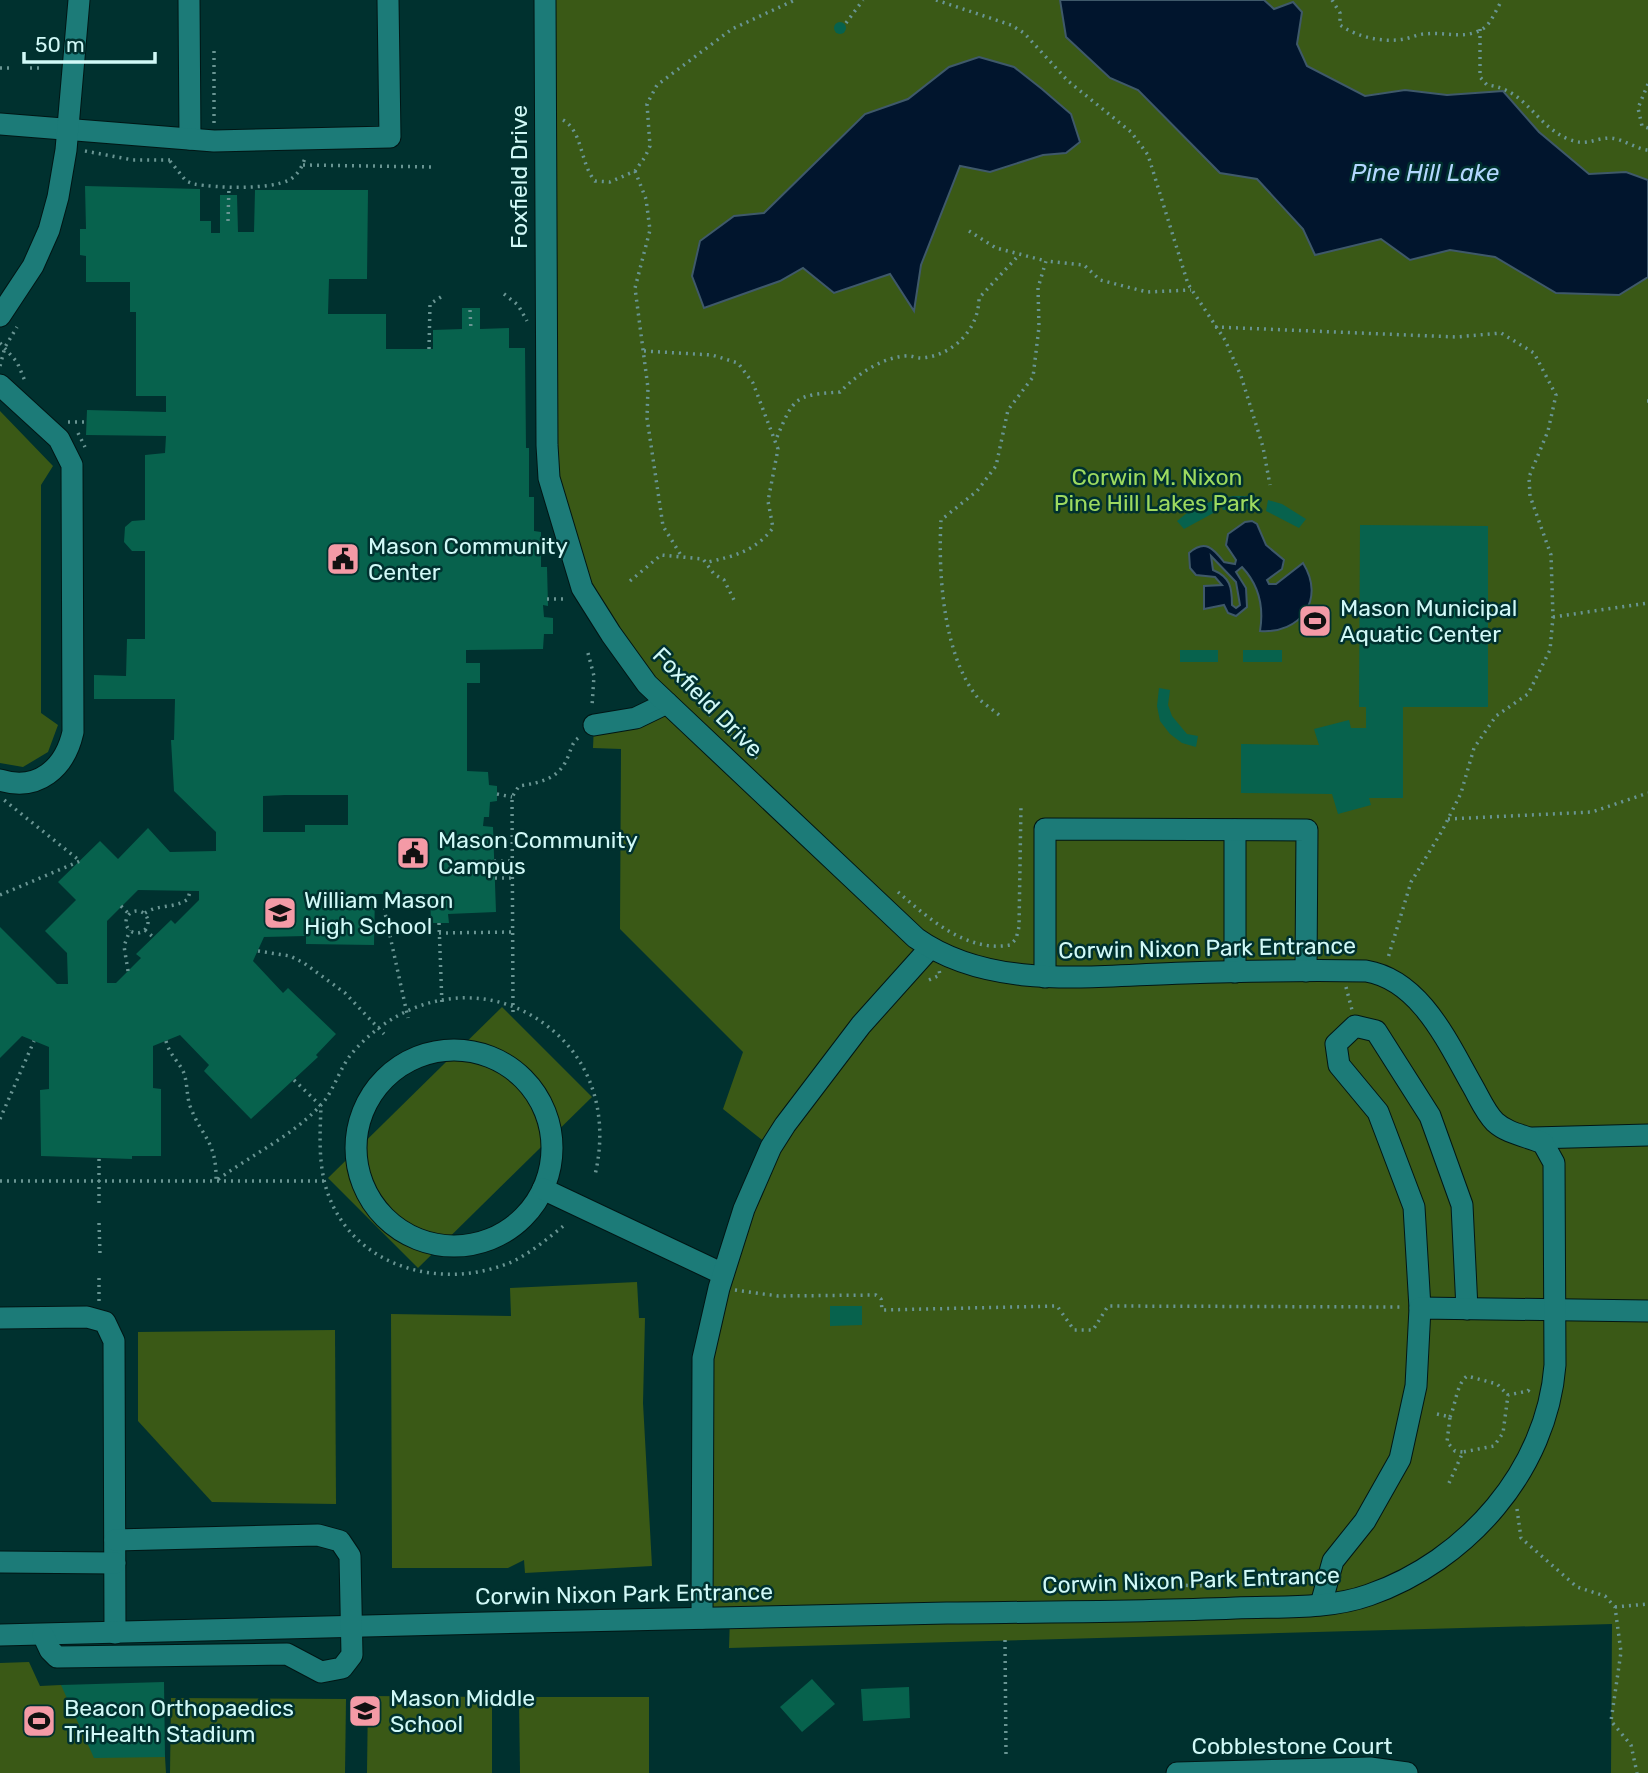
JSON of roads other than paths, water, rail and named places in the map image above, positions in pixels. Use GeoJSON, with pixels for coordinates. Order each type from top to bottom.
{"type":"FeatureCollection","features":[{"type":"Feature","properties":{"kind":"street"},"geometry":{"type":"LineString","coordinates":[[0,316],[33,266],[49,230],[58,197],[79,0]]}},
{"type":"Feature","properties":{"kind":"street"},"geometry":{"type":"LineString","coordinates":[[189,0],[190,139]]}},
{"type":"Feature","properties":{"kind":"street"},"geometry":{"type":"LineString","coordinates":[[0,124],[190,139],[390,137],[388,0]]}},
{"type":"Feature","properties":{"kind":"street","name":"Foxfield Drive"},"geometry":{"type":"LineString","coordinates":[[545,0],[549,478],[582,588],[647,684],[916,938],[930,948],[957,959],[1023,975]]}},
{"type":"Feature","properties":{"kind":"street"},"geometry":{"type":"LineString","coordinates":[[0,385],[59,439],[72,465],[73,732],[69,749],[46,778],[13,785],[0,780]]}},
{"type":"Feature","properties":{"kind":"street"},"geometry":{"type":"LineString","coordinates":[[589,723],[636,718],[667,703]]}},
{"type":"Feature","properties":{"kind":"street"},"geometry":{"type":"LineString","coordinates":[[1045,977],[1045,829],[1307,830],[1306,971]]}},
{"type":"Feature","properties":{"kind":"street"},"geometry":{"type":"LineString","coordinates":[[1235,830],[1235,972]]}},
{"type":"Feature","properties":{"kind":"street"},"geometry":{"type":"LineString","coordinates":[[702,1618],[703,1358],[732,1283],[744,1209],[778,1136],[861,1025],[930,948]]}},
{"type":"Feature","properties":{"kind":"street","name":"Corwin Nixon Park Entrance"},"geometry":{"type":"LineString","coordinates":[[0,1635],[702,1618],[1182,1610],[1321,1604],[1365,1597],[1423,1569],[1475,1531],[1508,1492],[1528,1458],[1550,1397],[1555,1372],[1556,1311],[1554,1163],[1551,1152],[1533,1138],[1507,1131],[1496,1123],[1418,1001],[1400,983],[1383,975],[1306,971],[1045,977],[1023,975]]}},
{"type":"Feature","properties":{"kind":"street"},"geometry":{"type":"LineString","coordinates":[[1321,1604],[1333,1561],[1364,1521],[1400,1459],[1416,1386],[1420,1308],[1414,1207],[1378,1112],[1339,1065],[1336,1044],[1356,1026],[1376,1031],[1430,1115],[1462,1205],[1467,1309]]}},
{"type":"Feature","properties":{"kind":"street"},"geometry":{"type":"LineString","coordinates":[[462,1050],[493,1057],[520,1074],[539,1098],[551,1128],[552,1159],[543,1189],[527,1214],[511,1227],[475,1244],[445,1246],[416,1238],[390,1222],[370,1199],[359,1172],[356,1142],[362,1113],[378,1086],[402,1065],[431,1052],[462,1050]]}},
{"type":"Feature","properties":{"kind":"street"},"geometry":{"type":"LineString","coordinates":[[1533,1138],[1648,1135]]}},
{"type":"Feature","properties":{"kind":"street"},"geometry":{"type":"LineString","coordinates":[[543,1189],[732,1283]]}},
{"type":"Feature","properties":{"kind":"street"},"geometry":{"type":"LineString","coordinates":[[1420,1308],[1648,1311]]}},
{"type":"Feature","properties":{"kind":"street"},"geometry":{"type":"LineString","coordinates":[[0,1318],[87,1317],[105,1322],[114,1340],[115,1633]]}},
{"type":"Feature","properties":{"kind":"street"},"geometry":{"type":"LineString","coordinates":[[43,1634],[50,1650],[57,1657],[286,1654],[321,1672],[342,1668],[352,1655],[350,1556],[340,1541],[318,1535],[115,1540]]}},
{"type":"Feature","properties":{"kind":"street"},"geometry":{"type":"LineString","coordinates":[[0,1563],[115,1563]]}},
{"type":"Feature","properties":{"kind":"street","name":"Cobblestone Court"},"geometry":{"type":"LineString","coordinates":[[1177,1773],[1370,1768],[1407,1773]]}},
{"type":"Feature","properties":{"kind":"water","name":"Pine Hill Lake"},"geometry":{"type":"Polygon","coordinates":[[[1060,0],[1264,0],[1274,9],[1293,2],[1302,12],[1297,44],[1307,66],[1365,96],[1405,90],[1447,95],[1503,91],[1539,132],[1589,174],[1626,172],[1648,180],[1648,277],[1619,295],[1556,293],[1495,257],[1450,250],[1410,260],[1381,239],[1315,255],[1303,229],[1257,179],[1220,173],[1138,90],[1110,78],[1066,37],[1060,0]]]}},
{"type":"Feature","properties":{"kind":"water"},"geometry":{"type":"Polygon","coordinates":[[[979,57],[1014,67],[1042,89],[1071,114],[1080,142],[1066,153],[1043,155],[990,172],[960,166],[921,265],[914,311],[890,274],[834,293],[803,268],[780,281],[704,308],[692,276],[700,241],[734,216],[764,213],[865,114],[908,99],[949,67],[979,57]]]}},
{"type":"Feature","properties":{"kind":"water"},"geometry":{"type":"Polygon","coordinates":[[[1252,521],[1257,524],[1266,545],[1284,560],[1282,569],[1267,580],[1269,584],[1276,584],[1303,563],[1309,577],[1312,590],[1310,602],[1297,621],[1287,627],[1260,631],[1259,597],[1253,581],[1242,567],[1236,572],[1246,588],[1247,607],[1236,616],[1228,613],[1224,605],[1204,609],[1204,586],[1222,585],[1215,577],[1196,575],[1190,568],[1189,553],[1204,546],[1224,562],[1235,564],[1236,560],[1226,545],[1228,534],[1245,522],[1252,521]],[[1211,556],[1213,570],[1226,579],[1232,605],[1236,608],[1240,605],[1236,582],[1211,556]]]}},
{"type":"Feature","properties":{"kind":"place","name":"Mason Community Center"},"geometry":{"type":"Point","coordinates":[343,559]}},
{"type":"Feature","properties":{"kind":"place","name":"Mason Municipal Aquatic Center"},"geometry":{"type":"Point","coordinates":[1315,621]}},
{"type":"Feature","properties":{"kind":"place","name":"Mason Community Campus"},"geometry":{"type":"Point","coordinates":[413,853]}},
{"type":"Feature","properties":{"kind":"place","name":"William Mason High School"},"geometry":{"type":"Point","coordinates":[280,913]}},
{"type":"Feature","properties":{"kind":"place","name":"Mason Middle School"},"geometry":{"type":"Point","coordinates":[365,1711]}},
{"type":"Feature","properties":{"kind":"place","name":"Beacon Orthopaedics TriHealth Stadium"},"geometry":{"type":"Point","coordinates":[39,1721]}},
{"type":"Feature","properties":{"kind":"park label","name":"Corwin M. Nixon Pine Hill Lakes Park"},"geometry":{"type":"Point","coordinates":[1157,490]}}]}
